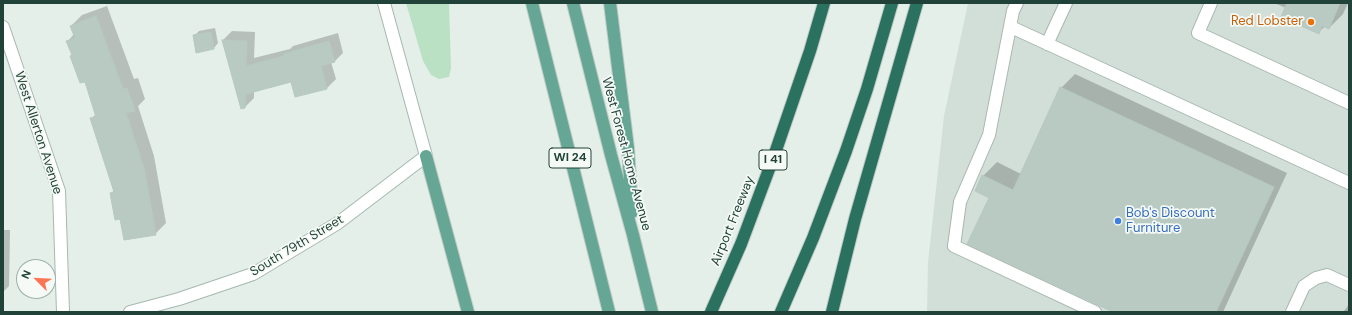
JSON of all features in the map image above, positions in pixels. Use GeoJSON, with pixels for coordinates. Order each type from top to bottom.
{"type":"FeatureCollection","features":[{"type":"Feature","properties":{"kind":"highway","name":"Airport Freeway"},"geometry":{"type":"LineString","coordinates":[[711,312],[741,244],[774,156],[810,51],[824,3]]}},
{"type":"Feature","properties":{"kind":"highway"},"geometry":{"type":"LineString","coordinates":[[781,312],[813,238],[846,151],[892,3]]}},
{"type":"Feature","properties":{"kind":"highway"},"geometry":{"type":"LineString","coordinates":[[832,312],[855,219],[917,3]]}},
{"type":"Feature","properties":{"kind":"main road","name":"WI 24"},"geometry":{"type":"LineString","coordinates":[[532,3],[609,312]]}},
{"type":"Feature","properties":{"kind":"main road","name":"West Forest Home Avenue"},"geometry":{"type":"LineString","coordinates":[[573,3],[652,312]]}},
{"type":"Feature","properties":{"kind":"main road"},"geometry":{"type":"LineString","coordinates":[[610,3],[628,148],[633,235]]}},
{"type":"Feature","properties":{"kind":"main road"},"geometry":{"type":"LineString","coordinates":[[426,156],[468,312]]}},
{"type":"Feature","properties":{"kind":"street"},"geometry":{"type":"LineString","coordinates":[[384,3],[426,156]]}},
{"type":"Feature","properties":{"kind":"street"},"geometry":{"type":"LineString","coordinates":[[1016,3],[1013,11],[989,135],[960,202],[954,246],[1095,312]]}},
{"type":"Feature","properties":{"kind":"street"},"geometry":{"type":"LineString","coordinates":[[1047,44],[1066,3]]}},
{"type":"Feature","properties":{"kind":"street"},"geometry":{"type":"LineString","coordinates":[[1211,3],[1198,34],[1349,103]]}},
{"type":"Feature","properties":{"kind":"street","name":"West Allerton Avenue"},"geometry":{"type":"LineString","coordinates":[[3,27],[59,191],[63,312]]}},
{"type":"Feature","properties":{"kind":"street"},"geometry":{"type":"LineString","coordinates":[[1011,27],[1349,183]]}},
{"type":"Feature","properties":{"kind":"street","name":"South 79th Street"},"geometry":{"type":"LineString","coordinates":[[130,312],[179,299],[253,274],[338,223],[426,156]]}},
{"type":"Feature","properties":{"kind":"street"},"geometry":{"type":"LineString","coordinates":[[1292,312],[1304,286],[1316,278],[1327,276],[1349,285]]}},
{"type":"Feature","properties":{"kind":"shaded area"},"geometry":{"type":"Polygon","coordinates":[[[968,3],[1349,3],[1349,312],[927,312],[928,262],[944,116],[968,3]]]}},
{"type":"Feature","properties":{"kind":"green space"},"geometry":{"type":"Polygon","coordinates":[[[406,3],[449,3],[451,68],[449,77],[439,79],[431,75],[423,61],[406,3]]]}},
{"type":"Feature","properties":{"kind":"building","name":"Red Lobster"},"geometry":{"type":"Polygon","coordinates":[[[1287,3],[1340,3],[1329,29],[1322,26],[1319,34],[1281,17],[1287,3]]]}},
{"type":"Feature","properties":{"kind":"building"},"geometry":{"type":"Polygon","coordinates":[[[96,16],[123,89],[127,88],[135,111],[126,113],[144,168],[156,235],[124,240],[120,219],[115,220],[110,193],[114,192],[90,118],[96,117],[85,82],[80,83],[70,56],[72,55],[66,41],[75,38],[70,26],[96,16]]]}},
{"type":"Feature","properties":{"kind":"building"},"geometry":{"type":"Polygon","coordinates":[[[211,32],[214,49],[196,53],[193,35],[211,32]]]}},
{"type":"Feature","properties":{"kind":"building"},"geometry":{"type":"Polygon","coordinates":[[[222,40],[247,41],[246,66],[284,56],[283,54],[329,41],[335,62],[321,66],[327,89],[295,97],[291,82],[246,94],[245,108],[241,109],[222,40]]]}},
{"type":"Feature","properties":{"kind":"building","name":"Bob's Discount Furniture"},"geometry":{"type":"Polygon","coordinates":[[[1060,87],[1274,187],[1216,312],[1113,312],[967,244],[989,198],[975,191],[982,175],[1013,190],[1060,87]]]}},
{"type":"Feature","properties":{"kind":"place","name":"Red Lobster"},"geometry":{"type":"Point","coordinates":[1311,22]}},
{"type":"Feature","properties":{"kind":"place","name":"Bob's Discount Furniture"},"geometry":{"type":"Point","coordinates":[1118,221]}}]}
